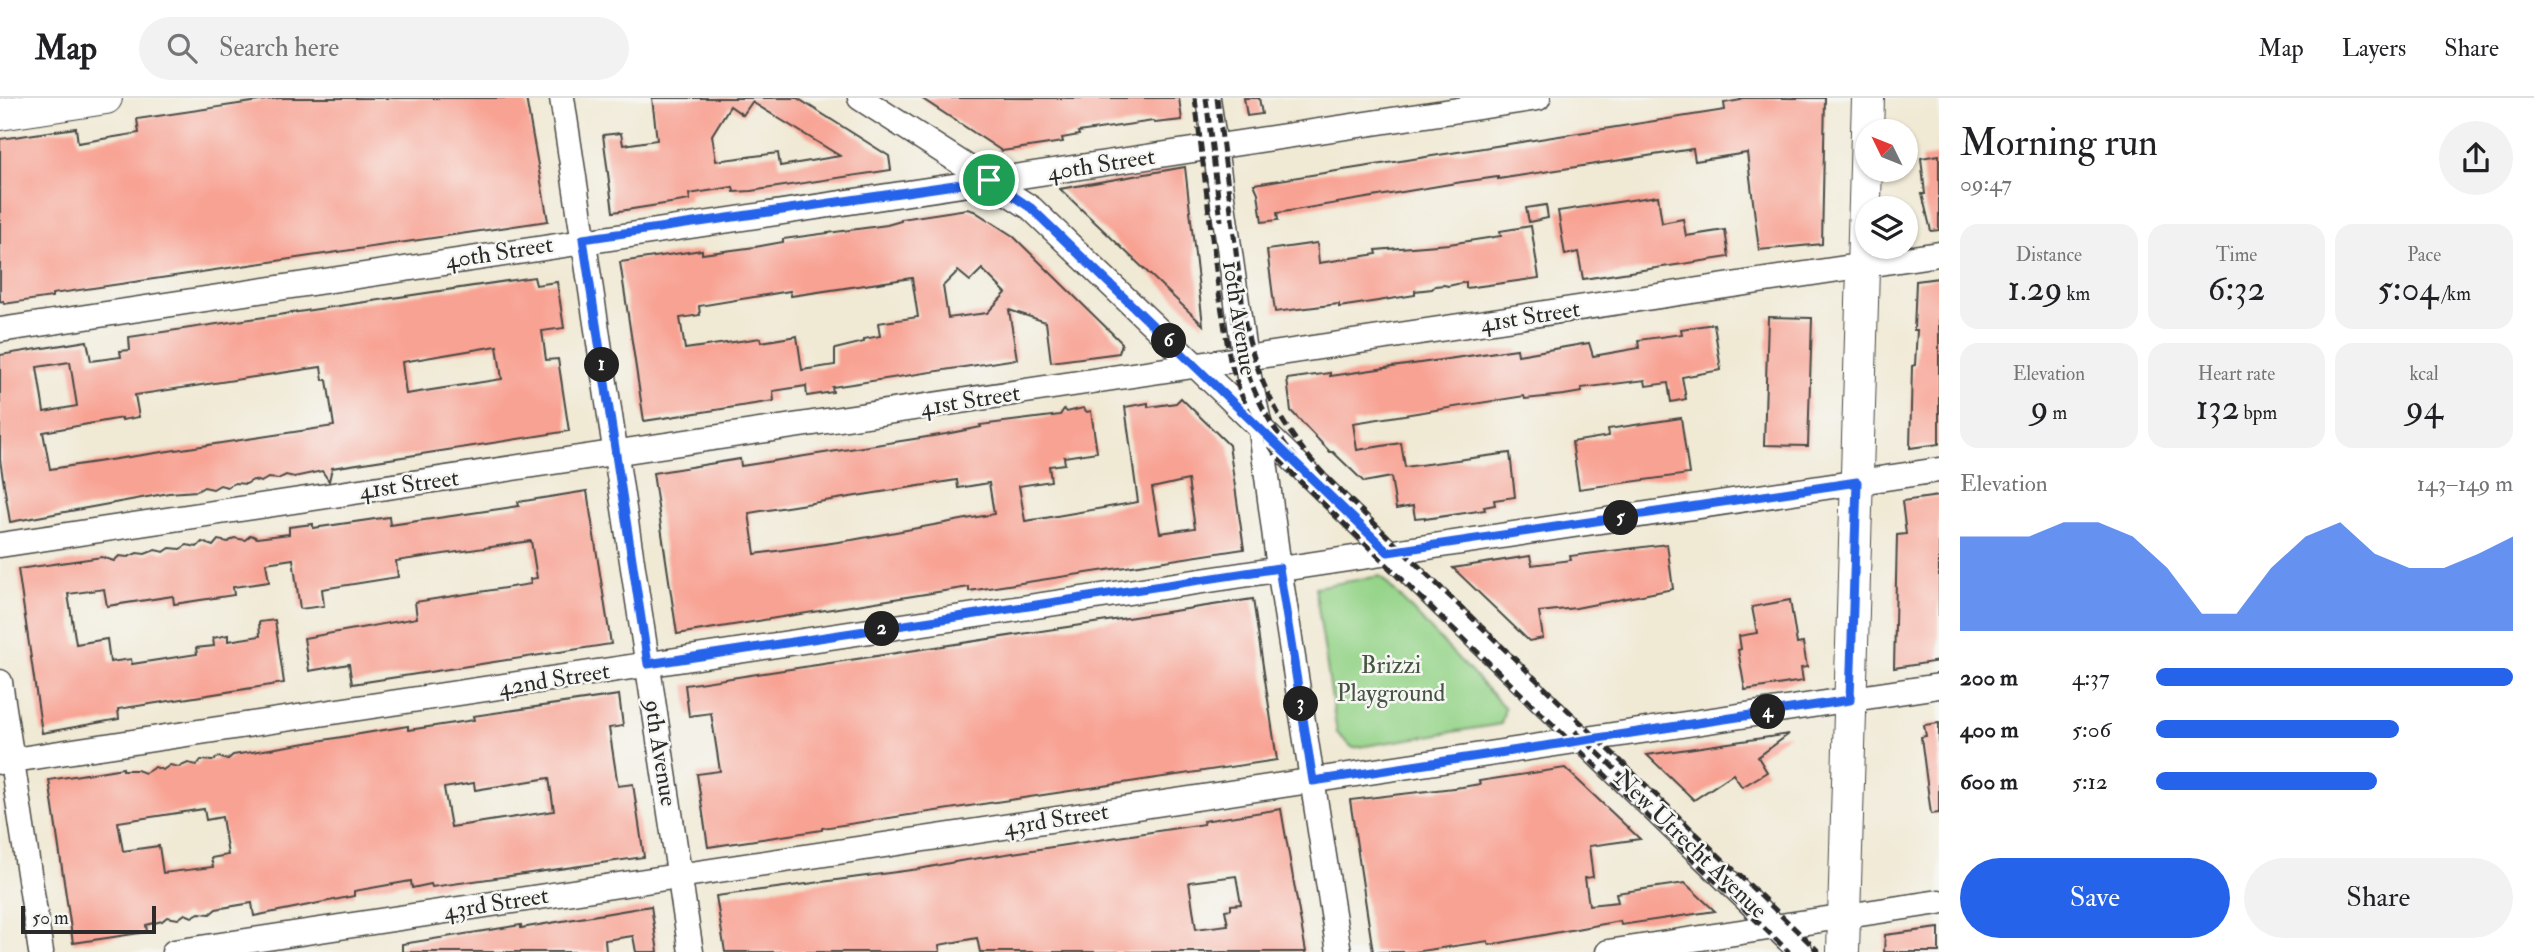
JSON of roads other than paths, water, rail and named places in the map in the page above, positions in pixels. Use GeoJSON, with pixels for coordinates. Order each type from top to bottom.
{"type":"FeatureCollection","features":[{"type":"Feature","properties":{"kind":"main road"},"geometry":{"type":"LineString","coordinates":[[0,114],[106,98]]}},
{"type":"Feature","properties":{"kind":"main road"},"geometry":{"type":"LineString","coordinates":[[1843,952],[1868,98]]}},
{"type":"Feature","properties":{"kind":"street","name":"9th Avenue"},"geometry":{"type":"LineString","coordinates":[[562,98],[691,952]]}},
{"type":"Feature","properties":{"kind":"street","name":"New Utrecht Avenue"},"geometry":{"type":"LineString","coordinates":[[860,98],[1031,208],[1801,952]]}},
{"type":"Feature","properties":{"kind":"street","name":"10th Avenue"},"geometry":{"type":"LineString","coordinates":[[1208,98],[1245,359],[1261,430],[1279,568],[1339,952]]}},
{"type":"Feature","properties":{"kind":"street","name":"40th Street"},"geometry":{"type":"LineString","coordinates":[[0,330],[583,239],[1538,98]]}},
{"type":"Feature","properties":{"kind":"street","name":"41st Street"},"geometry":{"type":"LineString","coordinates":[[0,545],[1939,254]]}},
{"type":"Feature","properties":{"kind":"street","name":"42nd Street"},"geometry":{"type":"LineString","coordinates":[[6,761],[1939,470]]}},
{"type":"Feature","properties":{"kind":"street"},"geometry":{"type":"LineString","coordinates":[[0,682],[6,761],[41,952]]}},
{"type":"Feature","properties":{"kind":"street","name":"43rd Street"},"geometry":{"type":"LineString","coordinates":[[174,952],[1939,687]]}},
{"type":"Feature","properties":{"kind":"street"},"geometry":{"type":"LineString","coordinates":[[1608,952],[1939,902]]}},
{"type":"Feature","properties":{"kind":"railway"},"geometry":{"type":"LineString","coordinates":[[1195,98],[1218,287],[1230,360],[1240,392],[1253,420],[1276,455],[1789,952]]}},
{"type":"Feature","properties":{"kind":"railway"},"geometry":{"type":"LineString","coordinates":[[1206,98],[1221,221]]}},
{"type":"Feature","properties":{"kind":"railway"},"geometry":{"type":"LineString","coordinates":[[1217,98],[1245,324],[1266,389],[1286,426],[1329,480],[1819,952]]}},
{"type":"Feature","properties":{"kind":"railway"},"geometry":{"type":"LineString","coordinates":[[1233,315],[1246,370],[1268,417],[1297,460],[1336,501]]}},
{"type":"Feature","properties":{"kind":"railway"},"geometry":{"type":"LineString","coordinates":[[1575,731],[1636,789]]}},
{"type":"Feature","properties":{"kind":"park label","name":"Brizzi Playground"},"geometry":{"type":"Point","coordinates":[1391,679]}}]}
